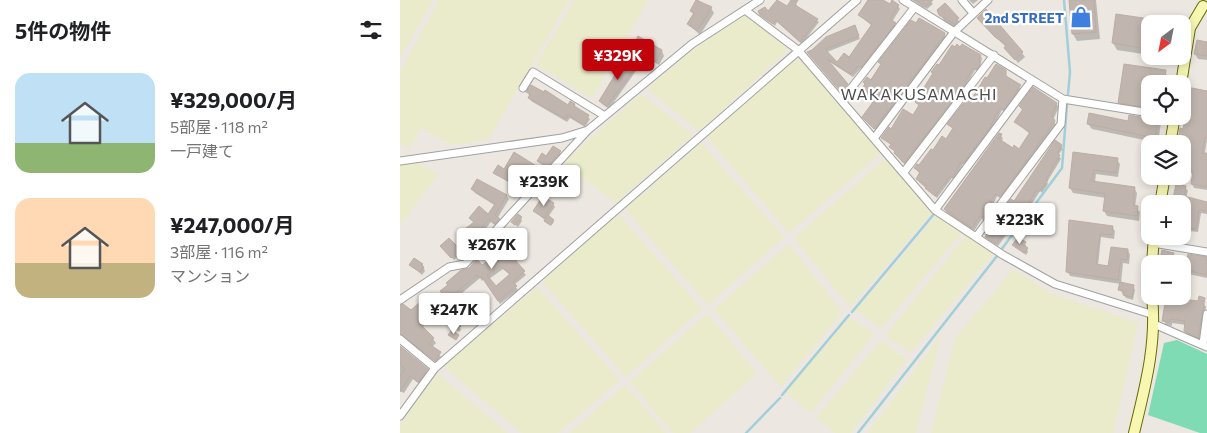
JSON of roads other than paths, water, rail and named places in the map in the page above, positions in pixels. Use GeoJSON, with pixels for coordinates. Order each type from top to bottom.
{"type":"FeatureCollection","features":[{"type":"Feature","properties":{"kind":"street"},"geometry":{"type":"LineString","coordinates":[[400,300],[449,267],[465,264],[588,130],[692,44],[760,0]]}},
{"type":"Feature","properties":{"kind":"street"},"geometry":{"type":"LineString","coordinates":[[400,416],[435,368],[857,0]]}},
{"type":"Feature","properties":{"kind":"street"},"geometry":{"type":"LineString","coordinates":[[903,0],[1063,99],[1141,112]]}},
{"type":"Feature","properties":{"kind":"street"},"geometry":{"type":"LineString","coordinates":[[962,0],[973,13]]}},
{"type":"Feature","properties":{"kind":"street"},"geometry":{"type":"LineString","coordinates":[[875,137],[954,32],[988,0]]}},
{"type":"Feature","properties":{"kind":"street"},"geometry":{"type":"LineString","coordinates":[[1182,75],[1190,28],[1202,6]]}},
{"type":"Feature","properties":{"kind":"street"},"geometry":{"type":"LineString","coordinates":[[842,100],[914,8]]}},
{"type":"Feature","properties":{"kind":"street"},"geometry":{"type":"LineString","coordinates":[[745,10],[798,50],[875,137],[935,210],[1003,256],[1055,284],[1154,319],[1205,345],[1207,314]]}},
{"type":"Feature","properties":{"kind":"street"},"geometry":{"type":"LineString","coordinates":[[904,172],[994,56]]}},
{"type":"Feature","properties":{"kind":"street"},"geometry":{"type":"LineString","coordinates":[[523,88],[533,72],[606,116]]}},
{"type":"Feature","properties":{"kind":"street"},"geometry":{"type":"LineString","coordinates":[[935,210],[1032,80]]}},
{"type":"Feature","properties":{"kind":"street"},"geometry":{"type":"LineString","coordinates":[[976,237],[1061,124],[1063,99]]}},
{"type":"Feature","properties":{"kind":"street"},"geometry":{"type":"LineString","coordinates":[[400,161],[562,138],[588,130]]}},
{"type":"Feature","properties":{"kind":"street"},"geometry":{"type":"LineString","coordinates":[[1176,245],[1207,252]]}},
{"type":"Feature","properties":{"kind":"street"},"geometry":{"type":"LineString","coordinates":[[1134,433],[1150,368],[1154,319],[1153,305]]}},
{"type":"Feature","properties":{"kind":"street"},"geometry":{"type":"LineString","coordinates":[[400,340],[435,368]]}},
{"type":"Feature","properties":{"kind":"waterway"},"geometry":{"type":"LineString","coordinates":[[1064,0],[1070,72],[1068,94]]}},
{"type":"Feature","properties":{"kind":"waterway"},"geometry":{"type":"LineString","coordinates":[[1001,250],[1062,168],[1067,104]]}},
{"type":"Feature","properties":{"kind":"waterway"},"geometry":{"type":"LineString","coordinates":[[852,312],[934,214]]}},
{"type":"Feature","properties":{"kind":"waterway"},"geometry":{"type":"LineString","coordinates":[[858,433],[997,256]]}},
{"type":"Feature","properties":{"kind":"waterway"},"geometry":{"type":"LineString","coordinates":[[782,395],[849,315]]}},
{"type":"Feature","properties":{"kind":"waterway"},"geometry":{"type":"LineString","coordinates":[[746,433],[780,398]]}},
{"type":"Feature","properties":{"kind":"place","name":"2nd STREET"},"geometry":{"type":"Point","coordinates":[1081,17]}},
{"type":"Feature","properties":{"kind":"district","name":"WAKAKUSAMACHI"},"geometry":{"type":"Point","coordinates":[919,93]}}]}
